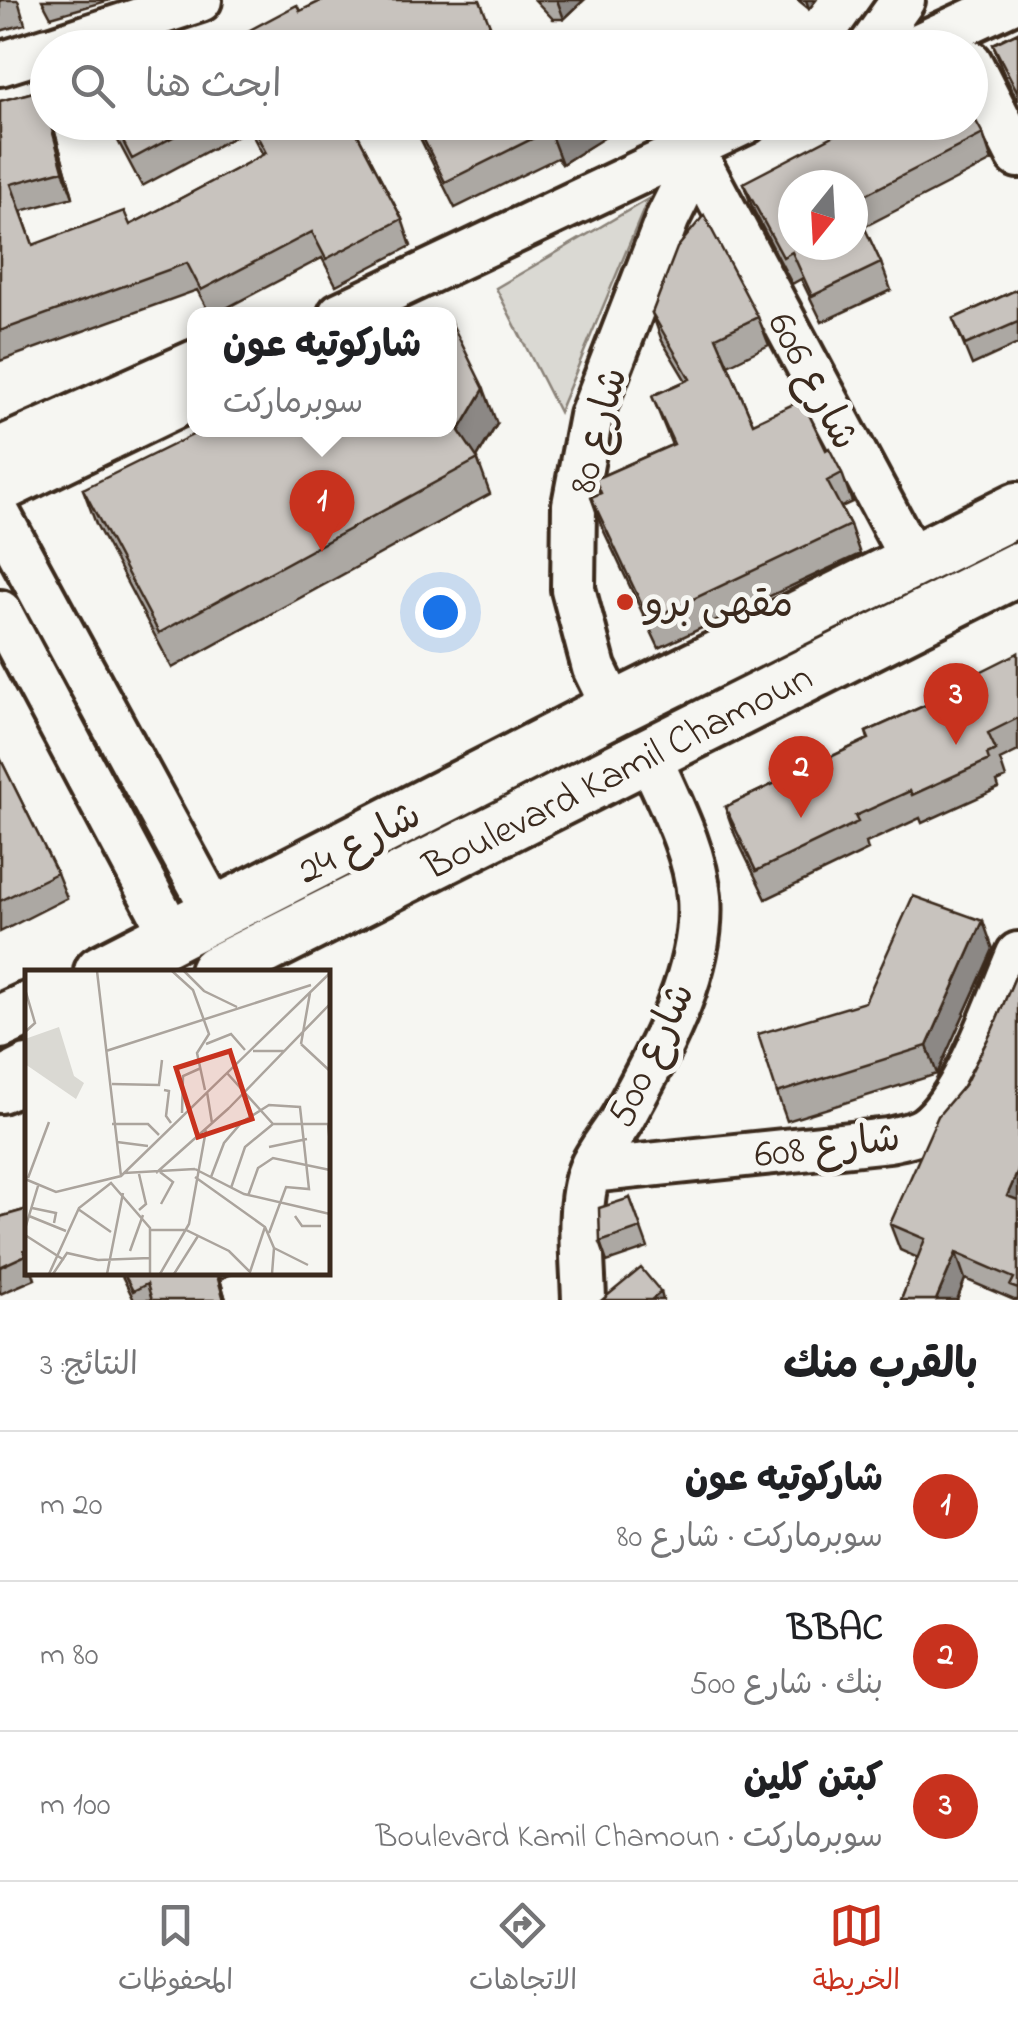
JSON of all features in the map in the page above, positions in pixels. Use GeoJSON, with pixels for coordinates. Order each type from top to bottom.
{"type":"FeatureCollection","features":[{"type":"Feature","properties":{"kind":"main road","name":"Boulevard Kamil Chamoun"},"geometry":{"type":"LineString","coordinates":[[614,709],[1018,509]]}},
{"type":"Feature","properties":{"kind":"main road","name":"Boulevard Kamil Chamoun"},"geometry":{"type":"LineString","coordinates":[[220,970],[1018,569]]}},
{"type":"Feature","properties":{"kind":"main road","name":"شارع 24"},"geometry":{"type":"LineString","coordinates":[[105,970],[614,709]]}},
{"type":"Feature","properties":{"kind":"main road"},"geometry":{"type":"LineString","coordinates":[[0,1022],[25,1010]]}},
{"type":"Feature","properties":{"kind":"main road"},"geometry":{"type":"LineString","coordinates":[[0,1086],[25,1074]]}},
{"type":"Feature","properties":{"kind":"street"},"geometry":{"type":"LineString","coordinates":[[106,30],[200,0]]}},
{"type":"Feature","properties":{"kind":"street"},"geometry":{"type":"LineString","coordinates":[[882,30],[904,0]]}},
{"type":"Feature","properties":{"kind":"street"},"geometry":{"type":"LineString","coordinates":[[981,30],[1016,0]]}},
{"type":"Feature","properties":{"kind":"street"},"geometry":{"type":"LineString","coordinates":[[0,64],[30,54]]}},
{"type":"Feature","properties":{"kind":"street"},"geometry":{"type":"LineString","coordinates":[[988,96],[1018,156]]}},
{"type":"Feature","properties":{"kind":"street"},"geometry":{"type":"LineString","coordinates":[[355,307],[716,140]]}},
{"type":"Feature","properties":{"kind":"street","name":"شارع 606"},"geometry":{"type":"LineString","coordinates":[[694,153],[912,560]]}},
{"type":"Feature","properties":{"kind":"street","name":"شارع 80"},"geometry":{"type":"LineString","coordinates":[[614,709],[594,668],[573,589],[574,505],[591,416],[694,153]]}},
{"type":"Feature","properties":{"kind":"street"},"geometry":{"type":"LineString","coordinates":[[0,449],[187,365]]}},
{"type":"Feature","properties":{"kind":"street"},"geometry":{"type":"LineString","coordinates":[[0,491],[187,401]]}},
{"type":"Feature","properties":{"kind":"street"},"geometry":{"type":"LineString","coordinates":[[0,517],[194,926]]}},
{"type":"Feature","properties":{"kind":"street"},"geometry":{"type":"LineString","coordinates":[[0,612],[194,926]]}},
{"type":"Feature","properties":{"kind":"street","name":"شارع 500"},"geometry":{"type":"LineString","coordinates":[[584,1300],[583,1232],[590,1171],[625,1114],[675,1014],[699,924],[693,862],[648,753]]}},
{"type":"Feature","properties":{"kind":"street","name":"شارع 608"},"geometry":{"type":"LineString","coordinates":[[590,1171],[889,1140],[923,1131],[956,1094],[1018,954]]}},
{"type":"Feature","properties":{"kind":"shaded area"},"geometry":{"type":"Polygon","coordinates":[[[648,199],[559,412],[496,288],[648,199]]]}},
{"type":"Feature","properties":{"kind":"building"},"geometry":{"type":"Polygon","coordinates":[[[323,0],[480,0],[492,30],[250,30],[297,5],[300,11],[323,0]]]}},
{"type":"Feature","properties":{"kind":"building"},"geometry":{"type":"Polygon","coordinates":[[[1018,32],[1018,93],[993,44],[1018,32]]]}},
{"type":"Feature","properties":{"kind":"building"},"geometry":{"type":"Polygon","coordinates":[[[30,93],[30,140],[55,140],[63,170],[11,184],[33,245],[124,211],[130,225],[266,153],[259,140],[360,140],[402,219],[326,259],[312,232],[201,290],[187,263],[0,331],[0,101],[30,93]]]}},
{"type":"Feature","properties":{"kind":"building"},"geometry":{"type":"Polygon","coordinates":[[[122,140],[167,140],[132,159],[122,140]]]}},
{"type":"Feature","properties":{"kind":"building"},"geometry":{"type":"Polygon","coordinates":[[[424,140],[530,140],[445,182],[424,140]]]}},
{"type":"Feature","properties":{"kind":"building"},"geometry":{"type":"Polygon","coordinates":[[[825,140],[971,140],[868,193],[868,170],[778,170],[778,248],[743,183],[825,140]]]}},
{"type":"Feature","properties":{"kind":"building"},"geometry":{"type":"Polygon","coordinates":[[[704,215],[758,317],[716,337],[753,423],[802,400],[842,473],[827,481],[850,525],[649,620],[591,497],[601,493],[595,479],[674,444],[652,396],[690,379],[652,313],[677,248],[704,215]]]}},
{"type":"Feature","properties":{"kind":"building"},"geometry":{"type":"Polygon","coordinates":[[[868,235],[881,263],[812,296],[796,260],[868,260],[868,235]]]}},
{"type":"Feature","properties":{"kind":"building"},"geometry":{"type":"Polygon","coordinates":[[[1018,289],[1018,322],[965,345],[953,319],[1018,289]]]}},
{"type":"Feature","properties":{"kind":"building"},"geometry":{"type":"Polygon","coordinates":[[[457,334],[484,389],[459,431],[478,459],[159,633],[83,489],[189,437],[457,437],[457,334]]]}},
{"type":"Feature","properties":{"kind":"building"},"geometry":{"type":"Polygon","coordinates":[[[1018,653],[1018,718],[988,733],[996,750],[987,754],[989,760],[855,816],[858,822],[756,871],[725,807],[869,739],[866,732],[984,679],[980,672],[1018,653]]]}},
{"type":"Feature","properties":{"kind":"building"},"geometry":{"type":"Polygon","coordinates":[[[0,758],[57,873],[0,901],[0,758]]]}},
{"type":"Feature","properties":{"kind":"building"},"geometry":{"type":"Polygon","coordinates":[[[913,896],[983,921],[927,1046],[777,1093],[758,1034],[865,1002],[913,896]]]}},
{"type":"Feature","properties":{"kind":"building"},"geometry":{"type":"Polygon","coordinates":[[[1018,970],[1018,1171],[1007,1196],[1018,1200],[1018,1289],[1010,1286],[1014,1278],[956,1253],[936,1300],[901,1300],[925,1239],[890,1224],[938,1116],[965,1084],[1018,970]]]}},
{"type":"Feature","properties":{"kind":"building"},"geometry":{"type":"Polygon","coordinates":[[[630,1198],[641,1228],[600,1242],[599,1208],[630,1198]]]}},
{"type":"Feature","properties":{"kind":"building"},"geometry":{"type":"Polygon","coordinates":[[[25,1210],[25,1255],[0,1267],[0,1217],[25,1210]]]}},
{"type":"Feature","properties":{"kind":"building"},"geometry":{"type":"Polygon","coordinates":[[[641,1268],[661,1292],[651,1300],[602,1300],[641,1268]]]}},
{"type":"Feature","properties":{"kind":"building"},"geometry":{"type":"Polygon","coordinates":[[[125,1275],[217,1275],[224,1300],[152,1300],[147,1284],[133,1291],[125,1275]]]}},
{"type":"Feature","properties":{"kind":"place","name":"شاركوتيه عون"},"geometry":{"type":"Point","coordinates":[322,552]}},
{"type":"Feature","properties":{"kind":"place","name":"مقهى برو"},"geometry":{"type":"Point","coordinates":[625,602]}},
{"type":"Feature","properties":{"kind":"place","name":"كبتن كلين"},"geometry":{"type":"Point","coordinates":[956,745]}},
{"type":"Feature","properties":{"kind":"place","name":"BBAC"},"geometry":{"type":"Point","coordinates":[801,818]}}]}
